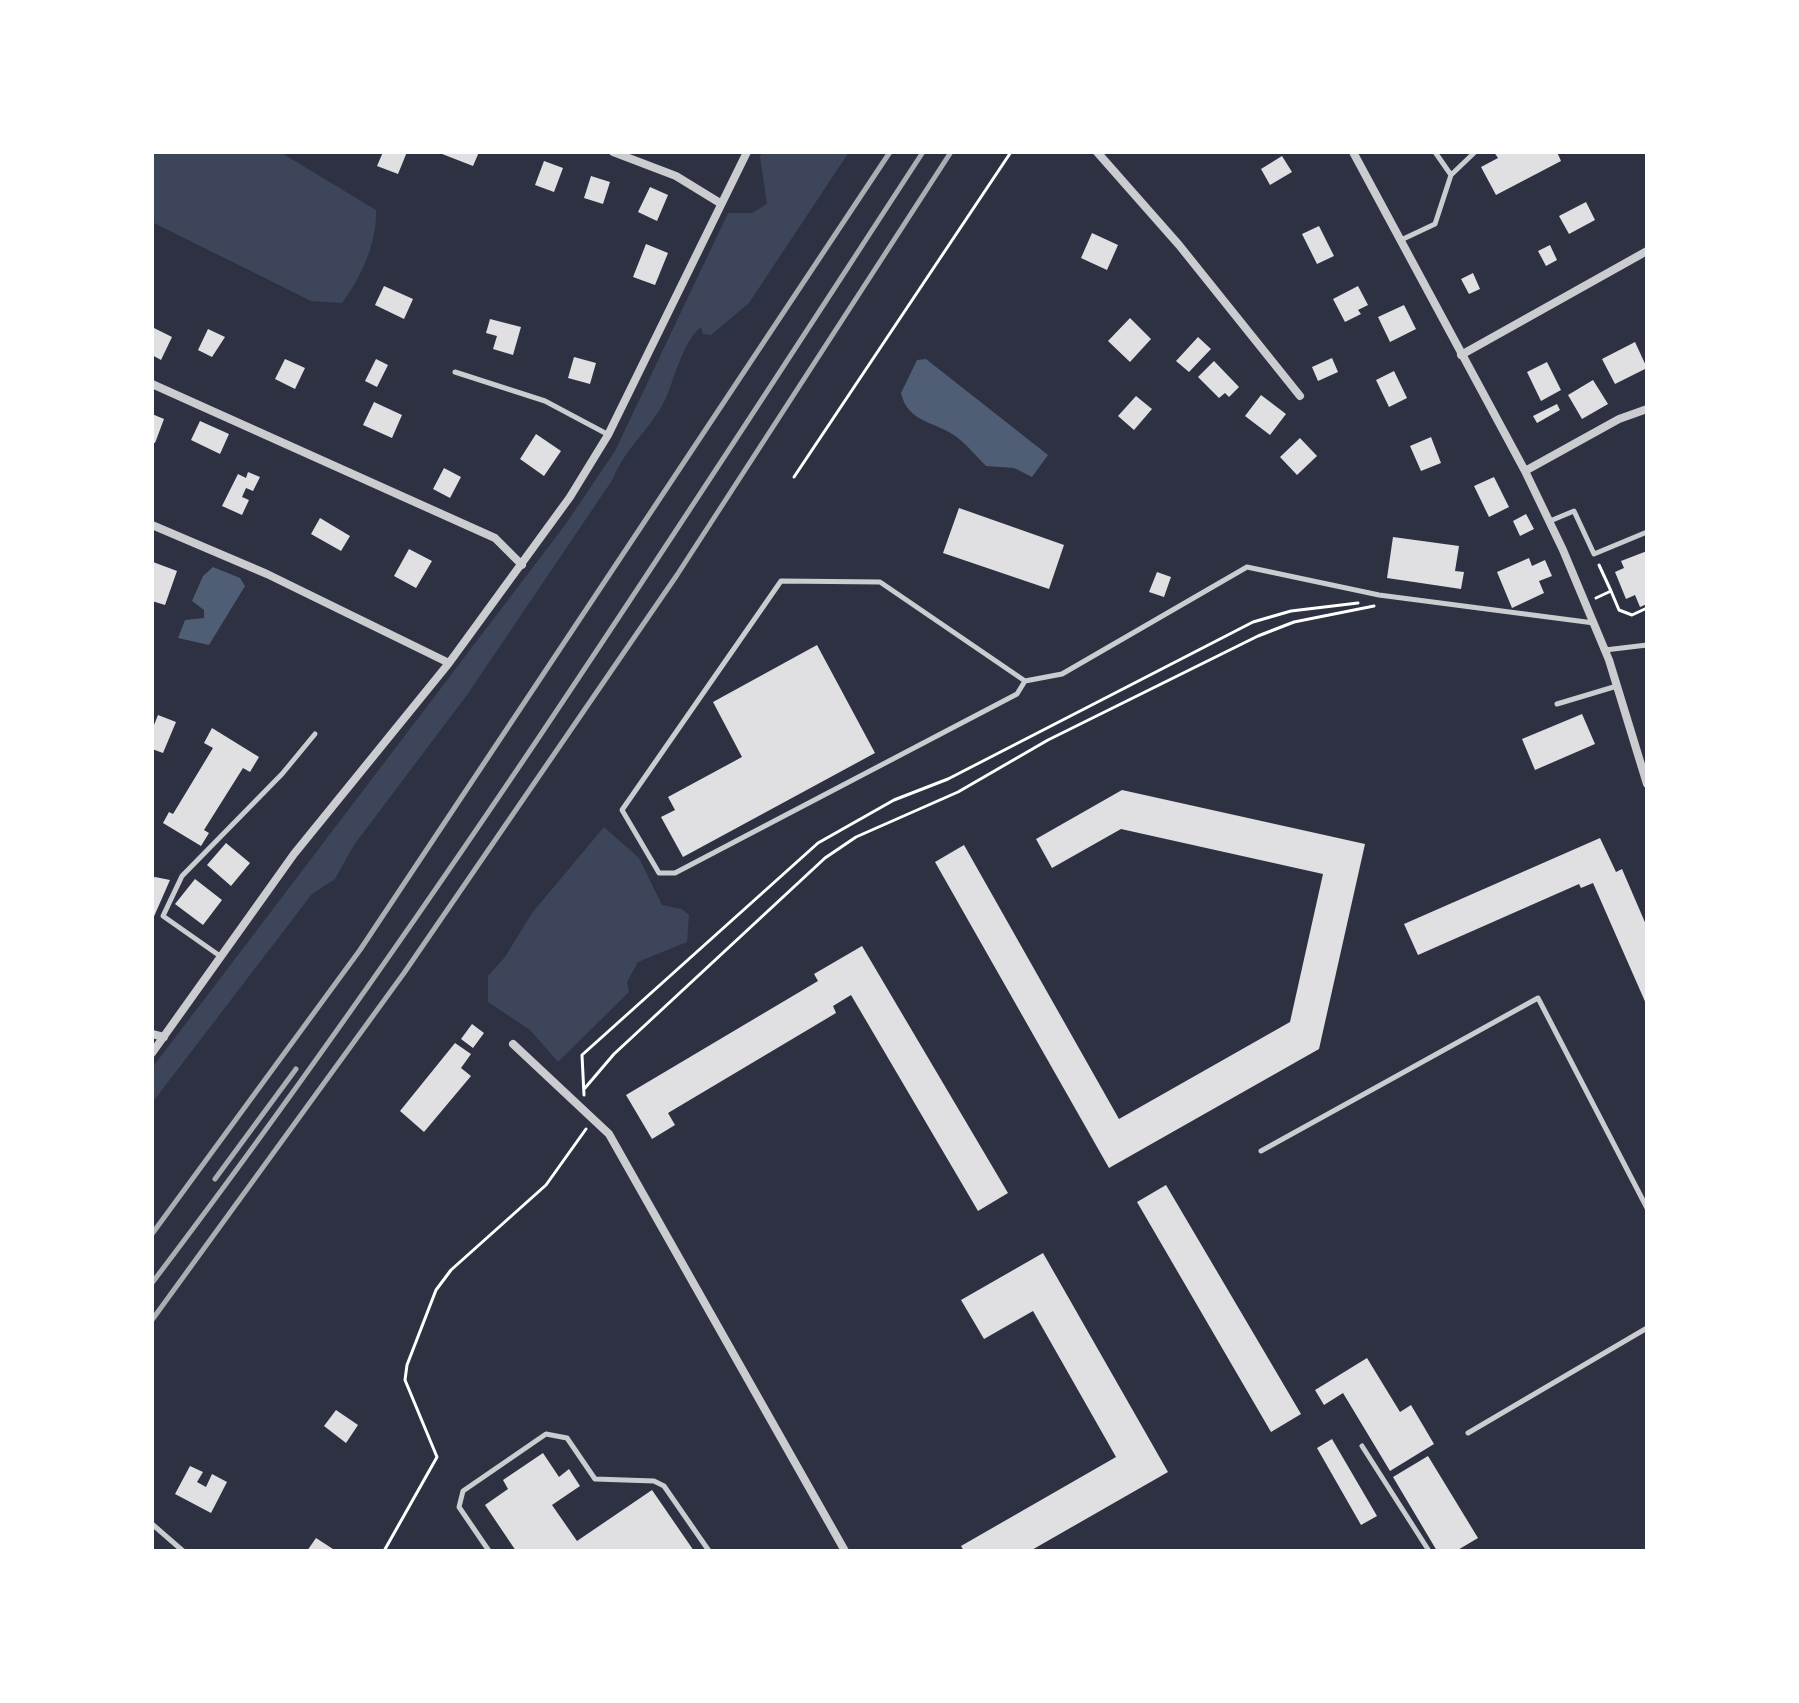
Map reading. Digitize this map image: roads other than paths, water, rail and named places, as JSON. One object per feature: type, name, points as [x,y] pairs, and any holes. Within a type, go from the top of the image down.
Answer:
[{"type":"street","points":[[613,152],[676,176],[720,203]]},
{"type":"street","points":[[152,1053],[294,854],[449,663],[522,565],[608,435],[747,152]]},
{"type":"street","points":[[1097,152],[1179,245],[1300,396]]},
{"type":"street","points":[[1353,152],[1525,471],[1549,522],[1605,650],[1647,784]]},
{"type":"street","points":[[1461,355],[1647,251]]},
{"type":"street","points":[[152,384],[495,538],[522,565]]},
{"type":"street","points":[[1525,471],[1619,419],[1647,409]]},
{"type":"street","points":[[152,525],[267,574],[449,663]]},
{"type":"street","points":[[152,1034],[164,1037]]},
{"type":"street","points":[[513,1044],[609,1134],[845,1551]]},
{"type":"lane","points":[[1435,152],[1451,175]]},
{"type":"lane","points":[[1401,241],[1435,224],[1451,175],[1475,152]]},
{"type":"lane","points":[[455,372],[545,401],[608,435]]},
{"type":"lane","points":[[1549,522],[1574,511],[1594,554],[1647,532]]},
{"type":"lane","points":[[1025,681],[1017,694],[675,873],[659,873],[622,810],[781,581],[880,582],[1025,681],[1062,674],[1247,567],[1379,595],[1594,623]]},
{"type":"lane","points":[[1605,650],[1647,645]]},
{"type":"lane","points":[[1557,704],[1617,686]]},
{"type":"lane","points":[[221,957],[163,916],[182,876],[282,774],[315,734]]},
{"type":"lane","points":[[1261,1151],[1538,998],[1647,1208]]},
{"type":"lane","points":[[1468,1433],[1647,1328]]},
{"type":"lane","points":[[489,1551],[459,1507],[463,1491],[546,1434],[567,1438],[595,1479],[654,1481],[664,1486],[709,1551]]},
{"type":"lane","points":[[1362,1446],[1429,1551]]},
{"type":"lane","points":[[152,1524],[183,1551]]},
{"type":"railway","points":[[152,1234],[360,950],[890,152]]},
{"type":"railway","points":[[152,1283],[254,1146],[452,866],[923,152]]},
{"type":"railway","points":[[152,1320],[404,973],[677,575],[951,152]]},
{"type":"railway","points":[[215,1179],[296,1069]]}]
